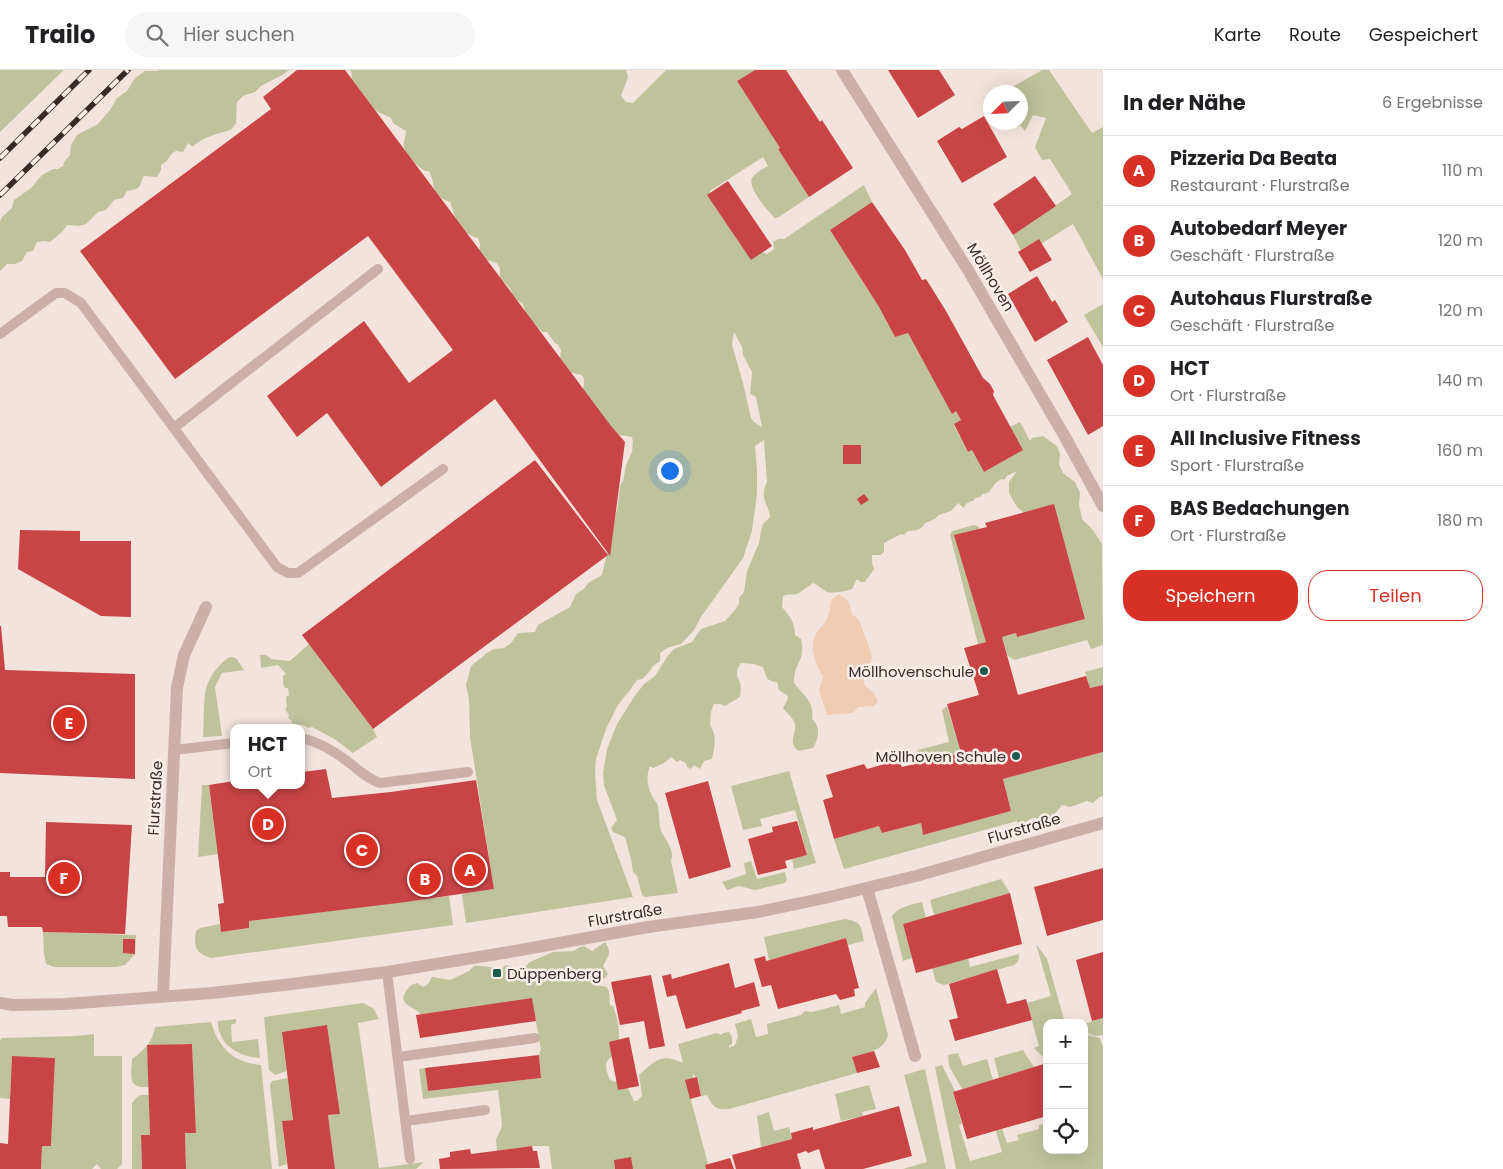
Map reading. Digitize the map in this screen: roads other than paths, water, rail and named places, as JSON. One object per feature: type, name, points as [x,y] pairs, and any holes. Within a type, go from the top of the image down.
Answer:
[{"type":"street","name":"Möllhoven","points":[[842,70],[968,270],[1103,506]]},
{"type":"street","name":"Flurstraße","points":[[163,996],[177,688],[184,655],[206,607]]},
{"type":"street","name":"Flurstraße","points":[[0,1003],[13,1005],[65,1004],[248,989],[387,972],[648,927],[758,912],[916,876],[1103,823]]},
{"type":"street","points":[[867,888],[915,1056]]},
{"type":"lane","points":[[174,427],[378,269]]},
{"type":"lane","points":[[0,334],[56,293],[65,293],[81,303],[277,567],[288,573],[298,573],[443,470]]},
{"type":"lane","points":[[305,739],[324,746],[374,781],[380,783],[468,772]]},
{"type":"lane","points":[[174,750],[230,743]]},
{"type":"lane","points":[[387,972],[410,1159]]},
{"type":"lane","points":[[398,1057],[535,1038]]},
{"type":"lane","points":[[406,1122],[485,1110]]},
{"type":"railway","points":[[0,158],[89,70]]},
{"type":"railway","points":[[0,195],[128,70]]},
{"type":"place","name":"Möllhovenschule","points":[[984,671]]},
{"type":"place","name":"All Inclusive Fitness","points":[[69,723]]},
{"type":"place","name":"Möllhoven Schule","points":[[1016,756]]},
{"type":"place","name":"HCT","points":[[268,824]]},
{"type":"place","name":"Autohaus Flurstraße","points":[[362,850]]},
{"type":"place","name":"Pizzeria Da Beata","points":[[470,870]]},
{"type":"place","name":"BAS Bedachungen","points":[[64,878]]},
{"type":"place","name":"Autobedarf Meyer","points":[[425,879]]},
{"type":"place","name":"Düppenberg","points":[[497,973]]}]
